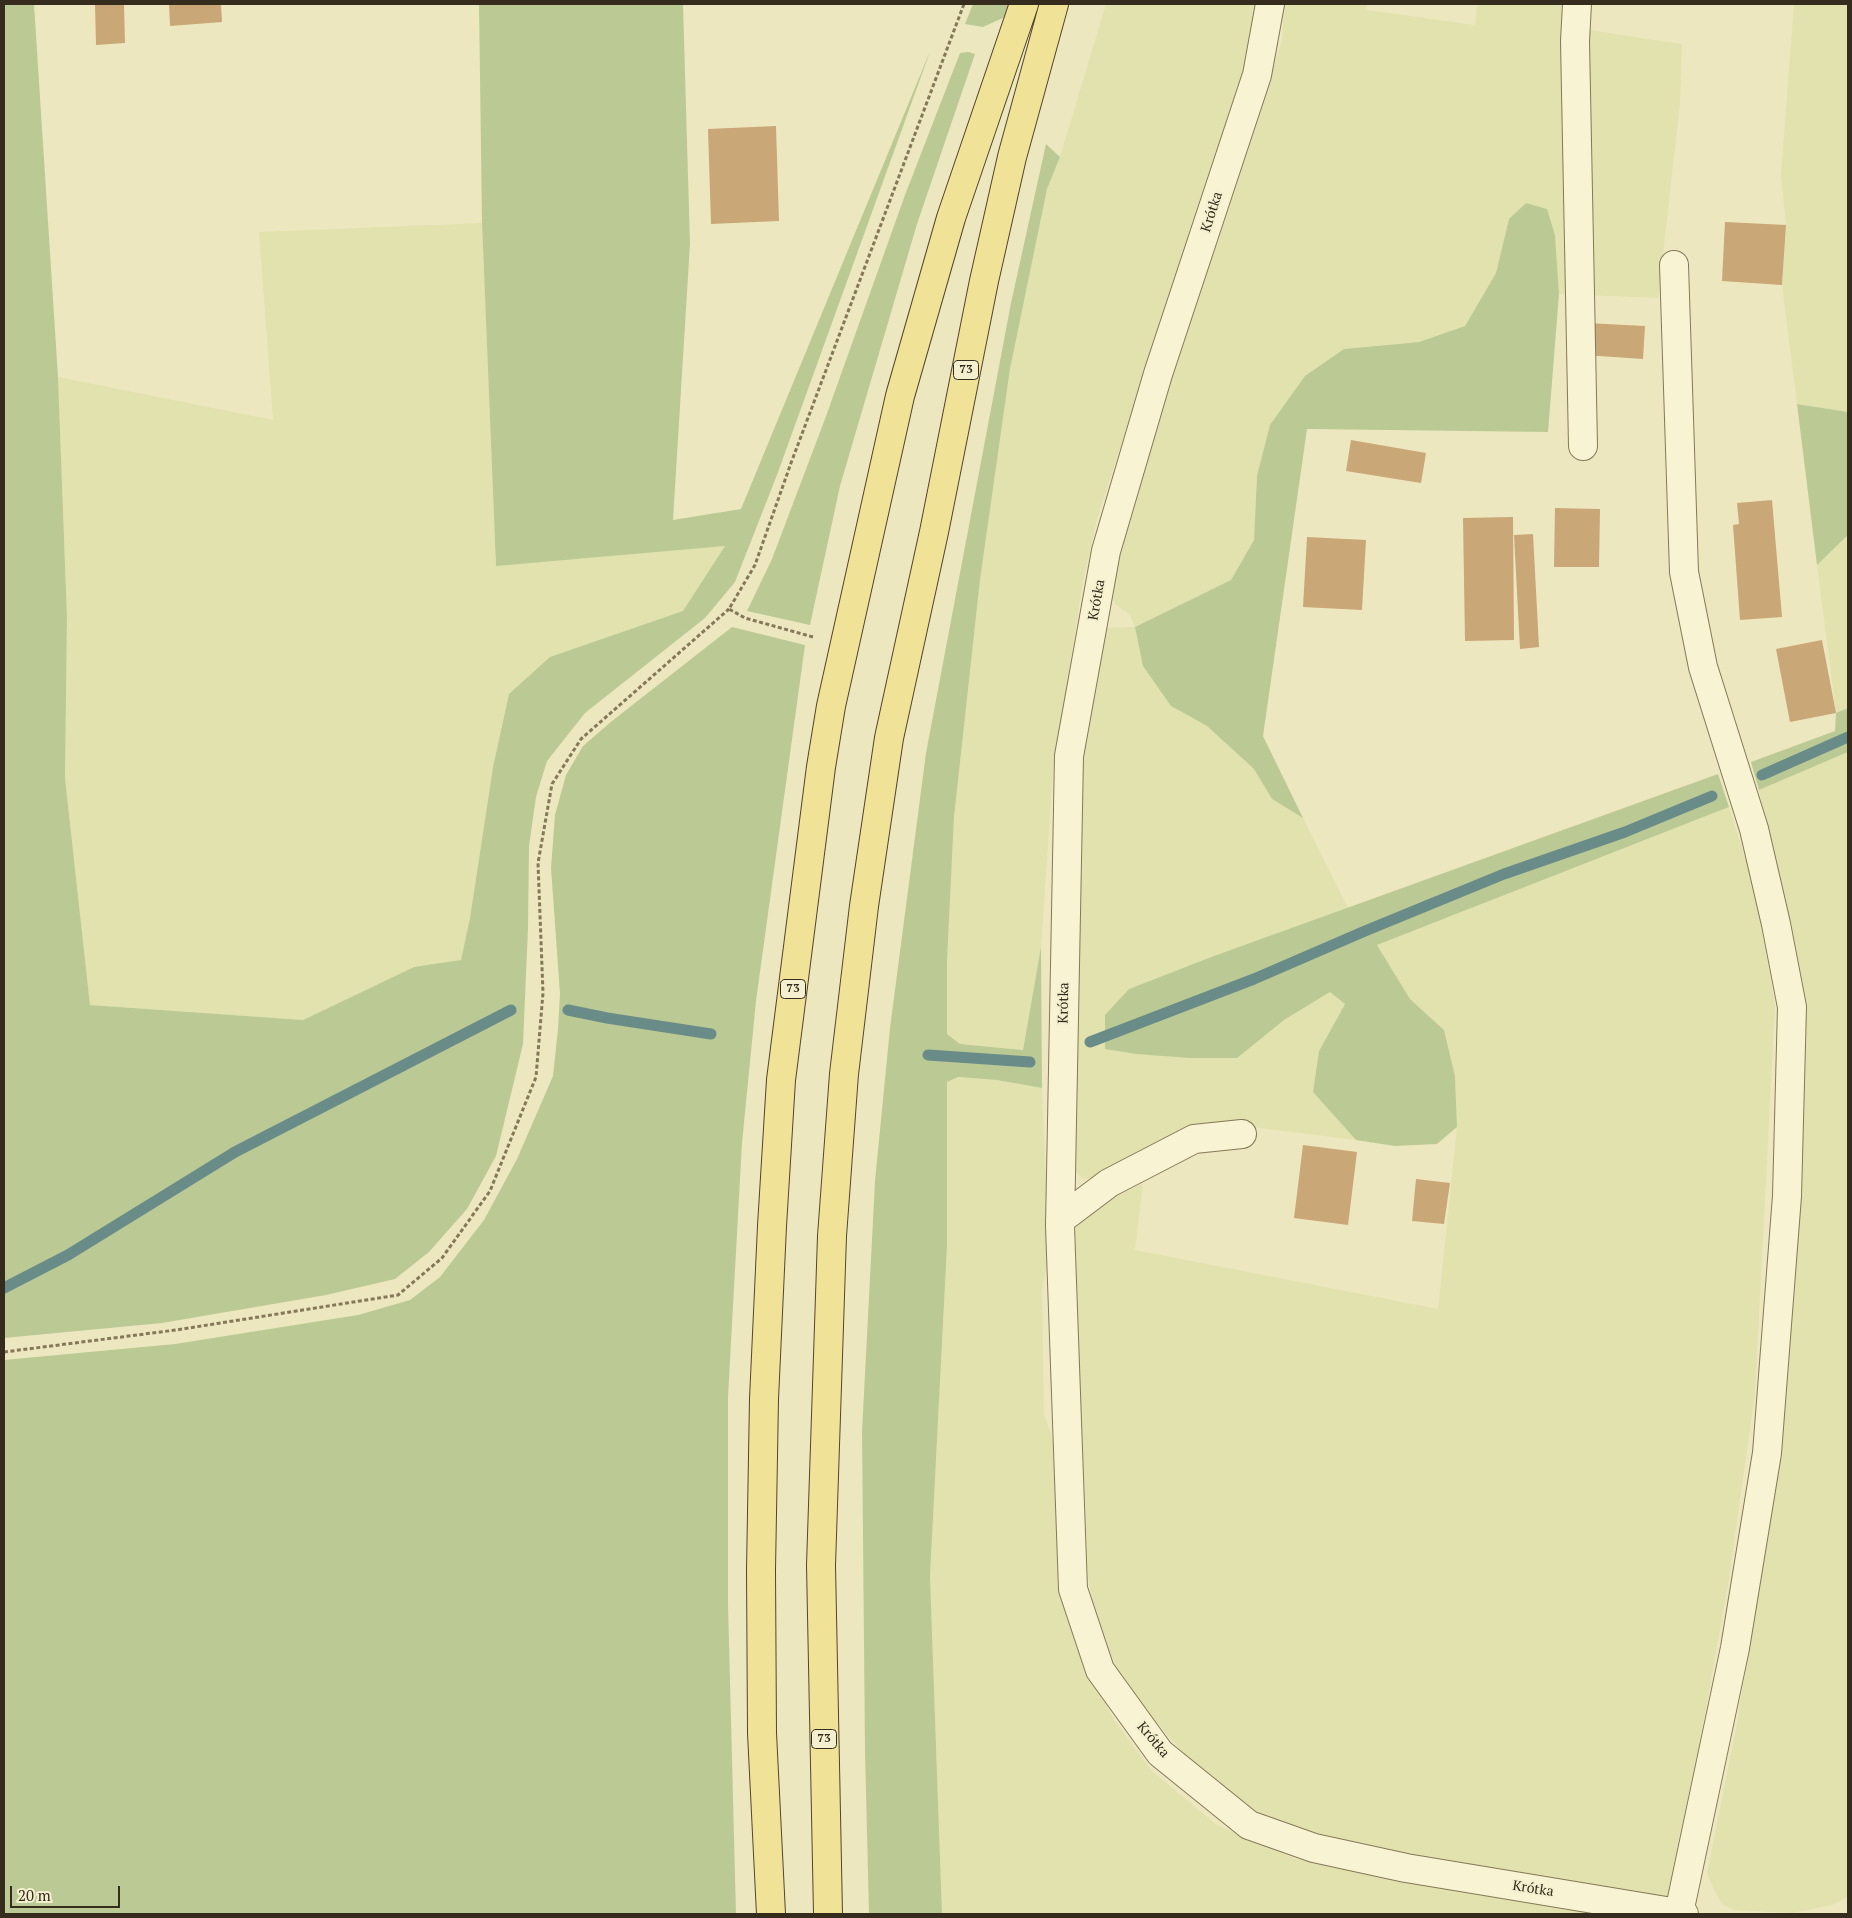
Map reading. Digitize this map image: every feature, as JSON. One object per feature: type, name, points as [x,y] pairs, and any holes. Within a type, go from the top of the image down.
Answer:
[{"type":"main road","name":"73","points":[[772,1914],[762,1732],[761,1570],[764,1389],[781,1080],[821,767],[833,697],[900,396],[951,218],[1024,4]]},
{"type":"main road","name":"73","points":[[828,1914],[821,1565],[832,1227],[844,1074],[853,995],[889,738],[937,515],[984,281],[1012,157],[1054,4]]},
{"type":"street","name":"Krótka","points":[[1270,4],[1257,75],[1158,374],[1106,551],[1069,756],[1060,1220],[1073,1589],[1100,1670],[1160,1754],[1249,1826],[1314,1848],[1406,1868],[1681,1914]]},
{"type":"street","points":[[1577,4],[1575,51],[1583,446]]},
{"type":"street","points":[[1674,265],[1684,572],[1703,667],[1754,829],[1776,924],[1792,1007],[1787,1196],[1767,1453],[1735,1648],[1681,1914]]},
{"type":"street","points":[[1060,1220],[1109,1183],[1194,1139],[1242,1134]]},
{"type":"path","points":[[950,39],[964,4]]},
{"type":"path","points":[[4,1352],[176,1330],[398,1295],[442,1258],[490,1191],[536,1077],[543,993],[538,863],[552,784],[581,739],[729,609]]},
{"type":"green space","points":[[4,4],[34,4],[58,377],[67,617],[65,778],[90,1005],[303,1020],[414,967],[461,960],[470,918],[493,767],[509,694],[550,657],[683,611],[725,546],[496,566],[482,223],[479,4],[683,4],[690,244],[673,520],[741,509],[931,49],[777,475],[735,582],[705,618],[585,713],[547,761],[536,797],[529,846],[528,929],[523,1044],[496,1156],[467,1209],[429,1252],[395,1279],[326,1295],[162,1323],[4,1338]]},
{"type":"green space","points":[[973,4],[1009,4],[1005,17],[983,27],[965,24]]},
{"type":"green space","points":[[1106,4],[1257,4],[1246,62],[1097,519],[1082,587],[1053,772],[1041,947],[1023,1050],[960,1044],[947,1034],[947,961],[954,817],[980,580],[1010,369],[1047,189],[1060,157]]},
{"type":"green space","points":[[1284,4],[1367,4],[1367,10],[1475,25],[1477,4],[1586,4],[1583,29],[1682,44],[1680,104],[1658,298],[1559,294],[1555,235],[1509,219],[1496,273],[1465,326],[1419,342],[1344,349],[1257,476],[1254,540],[1231,580],[1135,627],[1130,615],[1115,604],[1109,589],[1153,427],[1206,274],[1282,40]]},
{"type":"green space","points":[[1794,4],[1848,4],[1848,412],[1797,404],[1782,285],[1786,225],[1781,174]]},
{"type":"green space","points":[[968,52],[975,54],[917,224],[840,486],[810,625],[747,611],[772,559],[825,419],[905,195],[960,53]]},
{"type":"green space","points":[[1046,144],[1060,157],[1047,189],[1010,369],[980,580],[954,817],[947,961],[947,1034],[960,1044],[1023,1050],[1041,947],[1042,1088],[997,1080],[958,1077],[947,1082],[947,1246],[930,1576],[942,1914],[869,1914],[865,1751],[862,1432],[875,1181],[890,1028],[926,753],[1011,303]]},
{"type":"green space","points":[[1526,203],[1547,209],[1555,235],[1559,294],[1548,432],[1307,429],[1263,736],[1303,818],[1272,799],[1254,769],[1207,726],[1171,706],[1143,666],[1135,627],[1231,580],[1254,540],[1257,476],[1270,425],[1305,376],[1344,349],[1419,342],[1465,326],[1496,273],[1509,219]]},
{"type":"green space","points":[[482,223],[496,565],[725,545],[720,555],[683,611],[636,628],[509,694],[493,767],[470,918],[461,961],[414,967],[303,1020],[90,1005],[65,778],[67,617],[58,377],[273,420],[259,232]]},
{"type":"green space","points":[[1797,404],[1848,412],[1848,535],[1817,565]]},
{"type":"green space","points":[[1848,535],[1848,708],[1836,713],[1817,565]]},
{"type":"green space","points":[[732,627],[805,645],[756,1001],[742,1143],[728,1397],[728,1603],[736,1914],[4,1914],[4,1360],[175,1344],[358,1315],[410,1300],[440,1277],[484,1220],[517,1159],[553,1076],[560,994],[551,868],[555,815],[566,775],[583,746]]},
{"type":"green space","points":[[1135,627],[1171,706],[1207,726],[1254,769],[1272,799],[1303,818],[1348,908],[1129,989],[1284,1020],[1330,992],[1345,1004],[1319,1051],[1313,1092],[1356,1140],[1252,1127],[1097,1177],[1083,1179],[1074,1171],[1080,759],[1105,628]]},
{"type":"green space","points":[[1848,708],[1848,752],[1759,790],[1751,762],[1835,731],[1836,713]]},
{"type":"green space","points":[[1848,752],[1848,1897],[1832,1905],[1792,1913],[1734,1910],[1722,1904],[1707,1873],[1737,1723],[1774,1481],[1790,925],[1759,790]]},
{"type":"green space","points":[[1718,774],[1729,807],[1377,945],[1410,999],[1444,1030],[1455,1076],[1457,1127],[1437,1144],[1395,1146],[1356,1140],[1313,1092],[1319,1051],[1345,1004],[1330,992],[1284,1020],[1237,1058],[1190,1058],[1136,1054],[1105,1049],[1105,1015],[1129,989],[1214,956]]},
{"type":"green space","points":[[1729,807],[1755,889],[1775,1005],[1755,1394],[1728,1585],[1671,1902],[1347,1844],[1251,1811],[1195,1766],[1132,1695],[1098,1638],[1088,1575],[1074,1236],[1079,1215],[1143,1183],[1135,1250],[1438,1309],[1457,1127],[1455,1076],[1444,1030],[1410,999],[1377,945]]},
{"type":"green space","points":[[958,1077],[997,1080],[1042,1088],[1049,1256],[1042,1289],[1044,1414],[1053,1440],[1062,1587],[1081,1659],[1115,1721],[1152,1771],[1217,1825],[1296,1859],[1414,1883],[1606,1914],[942,1914],[930,1576],[947,1246],[947,1082]]},
{"type":"building","points":[[95,4],[124,4],[125,43],[96,45]]},
{"type":"building","points":[[169,4],[221,4],[222,22],[170,26]]},
{"type":"building","points":[[776,126],[779,221],[711,224],[708,129]]},
{"type":"building","points":[[1725,222],[1786,225],[1782,285],[1722,281]]},
{"type":"building","points":[[1586,323],[1645,326],[1643,359],[1584,355]]},
{"type":"building","points":[[1351,440],[1426,453],[1421,483],[1346,471]]},
{"type":"building","points":[[1772,500],[1782,617],[1740,620],[1733,525],[1739,524],[1737,503]]},
{"type":"building","points":[[1555,508],[1600,509],[1599,567],[1554,567]]},
{"type":"building","points":[[1513,517],[1514,640],[1465,641],[1463,518]]},
{"type":"building","points":[[1533,534],[1539,647],[1520,649],[1514,535]]},
{"type":"building","points":[[1307,537],[1366,540],[1362,610],[1303,607]]},
{"type":"building","points":[[1822,640],[1836,713],[1790,722],[1776,649]]},
{"type":"building","points":[[1303,1145],[1357,1152],[1348,1225],[1294,1218]]},
{"type":"building","points":[[1416,1179],[1450,1183],[1444,1224],[1412,1221]]},
{"type":"waterway","points":[[1762,775],[1848,737]]},
{"type":"waterway","points":[[1090,1042],[1254,979],[1504,874],[1625,832],[1712,796]]},
{"type":"waterway","points":[[4,1288],[68,1255],[235,1152],[511,1010]]},
{"type":"waterway","points":[[568,1010],[711,1034]]},
{"type":"waterway","points":[[928,1055],[1030,1062]]}]
